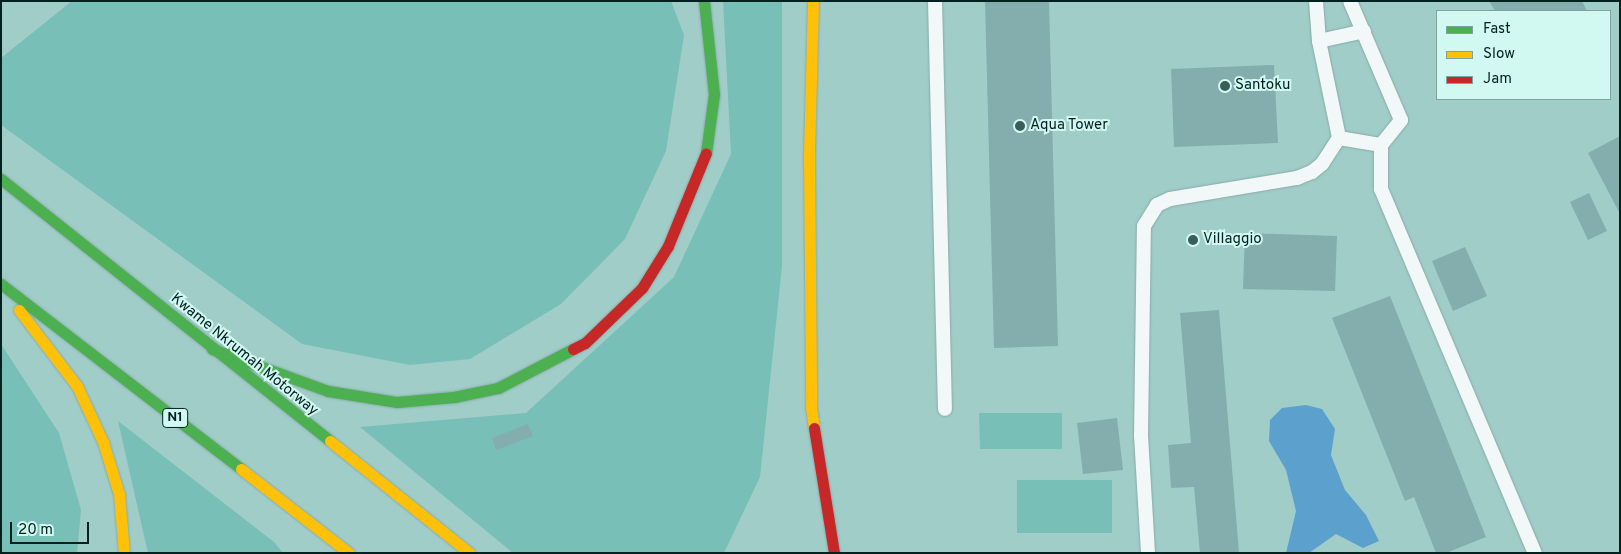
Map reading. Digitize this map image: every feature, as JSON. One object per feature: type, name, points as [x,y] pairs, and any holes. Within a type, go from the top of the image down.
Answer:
[{"type":"highway","points":[[212,349],[328,391],[397,402],[454,397],[498,388],[585,343],[642,288],[668,246],[705,162],[714,94],[712,49],[704,1]]},
{"type":"highway","points":[[813,1],[809,159],[811,407],[834,553]]},
{"type":"highway","name":"Kwame Nkrumah Motorway","points":[[1,179],[470,553]]},
{"type":"highway","points":[[1,286],[77,386],[103,442],[119,494],[124,553]]},
{"type":"highway","name":"N1","points":[[1,286],[349,553]]},
{"type":"lane","points":[[935,1],[945,409]]},
{"type":"lane","points":[[1148,553],[1141,436],[1144,226],[1157,206],[1170,199],[1297,178],[1312,172],[1322,164],[1339,138],[1319,40],[1316,1]]},
{"type":"lane","points":[[1350,1],[1401,120],[1381,145],[1381,189],[1535,553]]},
{"type":"lane","points":[[1319,40],[1364,31]]},
{"type":"lane","points":[[1339,138],[1381,145]]},
{"type":"green space","points":[[72,1],[671,1],[684,35],[666,151],[625,239],[561,304],[470,359],[410,365],[302,344],[1,125],[1,58]]},
{"type":"green space","points":[[723,1],[782,1],[782,266],[760,477],[724,553],[513,553],[360,427],[526,413],[674,277],[731,154]]},
{"type":"green space","points":[[1,344],[59,433],[81,510],[77,553],[1,553]]},
{"type":"green space","points":[[979,413],[1062,413],[1062,449],[980,449]]},
{"type":"green space","points":[[118,421],[274,542],[283,553],[148,553]]},
{"type":"green space","points":[[1017,480],[1112,480],[1112,533],[1017,533]]},
{"type":"water","points":[[1306,405],[1322,409],[1335,429],[1331,455],[1345,490],[1366,515],[1379,541],[1363,548],[1336,534],[1309,553],[1286,553],[1296,511],[1286,470],[1269,441],[1270,420],[1282,408]]},
{"type":"building","name":"Aqua Tower","points":[[985,1],[1049,1],[1058,346],[994,348]]},
{"type":"building","points":[[1489,1],[1582,1],[1586,10],[1494,10]]},
{"type":"building","points":[[1274,65],[1278,143],[1174,147],[1171,69]]},
{"type":"building","points":[[1620,136],[1620,214],[1588,153]]},
{"type":"building","points":[[1589,193],[1607,231],[1588,240],[1570,202]]},
{"type":"building","points":[[1245,233],[1337,236],[1335,291],[1243,289]]},
{"type":"building","points":[[1465,247],[1487,296],[1453,311],[1432,261]]},
{"type":"building","points":[[1390,296],[1486,537],[1446,553],[1436,553],[1414,497],[1405,501],[1332,318]]},
{"type":"building","points":[[1219,310],[1239,553],[1200,553],[1194,487],[1171,488],[1168,445],[1191,443],[1180,313]]},
{"type":"building","points":[[1117,418],[1123,470],[1083,474],[1077,423]]},
{"type":"building","points":[[528,424],[533,436],[496,450],[492,438]]},
{"type":"traffic: fast","points":[[704,1],[714,94],[706,153]]},
{"type":"traffic: fast","points":[[1,179],[330,441]]},
{"type":"traffic: fast","points":[[1,284],[241,469]]},
{"type":"traffic: fast","points":[[212,349],[328,391],[397,402],[454,397],[498,388],[573,349]]},
{"type":"traffic: slow","points":[[813,1],[809,159],[811,407],[814,428]]},
{"type":"traffic: slow","points":[[19,310],[77,386],[103,442],[119,494],[124,553]]},
{"type":"traffic: slow","points":[[330,441],[470,553]]},
{"type":"traffic: slow","points":[[241,469],[349,553]]},
{"type":"traffic: jam","points":[[573,349],[585,343],[642,288],[668,246],[706,153]]},
{"type":"traffic: jam","points":[[814,428],[834,553]]},
{"type":"place","name":"Santoku","points":[[1225,86]]},
{"type":"place","name":"Aqua Tower","points":[[1020,126]]},
{"type":"place","name":"Villaggio","points":[[1193,240]]}]
